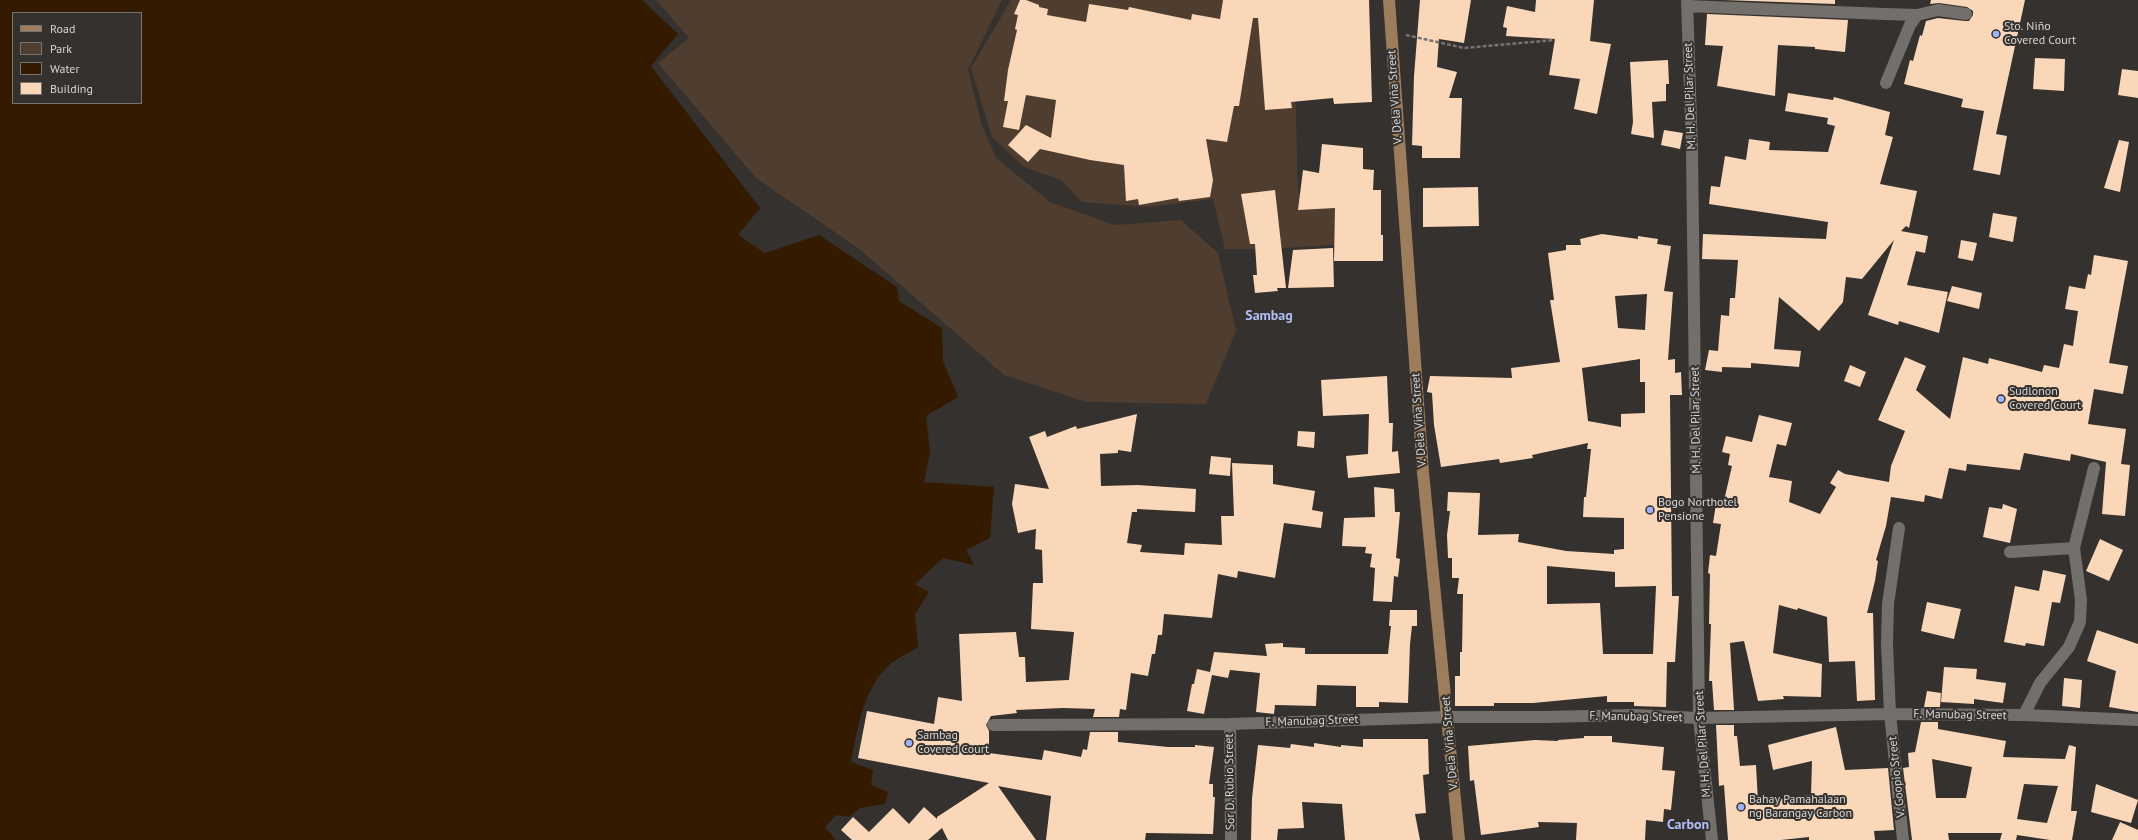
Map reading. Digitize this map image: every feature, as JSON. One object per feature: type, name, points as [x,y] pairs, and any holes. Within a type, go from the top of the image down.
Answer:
[{"type":"main road","name":"V. Dela Viña Street","points":[[1389,0],[1390,31],[1423,472],[1459,840]]},
{"type":"street","points":[[1687,3],[1917,15],[1938,10],[1966,14]]},
{"type":"street","name":"M. H. Del Pilar Street","points":[[1687,3],[1692,152],[1699,718],[1712,840]]},
{"type":"street","points":[[1886,83],[1910,25],[1917,15]]},
{"type":"street","points":[[2024,716],[2040,682],[2069,647],[2080,622],[2081,600],[2074,548],[2094,468]]},
{"type":"street","name":"V. Goopio Street","points":[[1899,528],[1888,604],[1887,643],[1890,714],[1903,840]]},
{"type":"street","points":[[2010,552],[2074,548]]},
{"type":"street","name":"F. Manubag Street","points":[[992,725],[1230,724],[1448,717],[1634,715],[1699,718],[1890,714],[2024,716],[2138,720]]},
{"type":"street","name":"Sor D. Rubio Street","points":[[1230,724],[1231,840]]},
{"type":"path","points":[[1390,31],[1464,48],[1555,40]]},
{"type":"green space","points":[[656,0],[1002,0],[968,70],[982,125],[996,158],[1050,202],[1115,225],[1181,220],[1218,253],[1236,331],[1206,404],[1086,402],[1004,375],[858,248],[756,178],[658,63],[689,38]]},
{"type":"green space","points":[[1011,0],[1271,0],[1295,79],[1298,193],[1365,192],[1371,243],[1266,249],[1225,249],[1213,199],[1147,207],[1082,202],[1061,180],[1024,167],[992,137],[971,68]]},
{"type":"water","points":[[0,0],[642,0],[678,34],[651,66],[760,208],[738,235],[765,253],[819,235],[897,287],[899,301],[942,328],[943,361],[958,397],[926,416],[930,452],[924,482],[994,487],[990,538],[966,550],[974,565],[943,558],[915,584],[929,592],[915,614],[918,647],[889,665],[873,686],[862,710],[851,762],[873,770],[871,785],[888,792],[885,804],[860,808],[849,817],[836,815],[825,827],[836,840],[0,840]]},
{"type":"building","points":[[1020,0],[1026,0],[1039,5],[1039,7],[1048,9],[1047,15],[1086,22],[1089,4],[1128,10],[1129,7],[1191,20],[1192,14],[1220,19],[1223,0],[1369,0],[1372,102],[1334,104],[1333,98],[1291,102],[1292,108],[1265,110],[1258,18],[1253,18],[1239,106],[1234,106],[1227,142],[1206,139],[1213,180],[1210,197],[1179,201],[1178,198],[1139,205],[1138,199],[1126,201],[1124,165],[1090,160],[1040,149],[1028,162],[1008,145],[1026,125],[1051,138],[1056,100],[1026,95],[1019,130],[1003,127],[1008,101],[1004,101],[1008,70],[1017,30],[1015,29],[1018,15],[1014,14]]},
{"type":"building","points":[[1420,0],[1471,0],[1464,43],[1439,39],[1437,67],[1457,72],[1449,98],[1462,98],[1460,158],[1422,158],[1422,146],[1412,145],[1414,76]]},
{"type":"building","points":[[1536,0],[1594,0],[1590,41],[1611,44],[1597,114],[1574,109],[1580,79],[1549,75],[1555,39],[1506,36],[1507,28],[1503,27],[1507,6],[1535,12]]},
{"type":"building","points":[[1724,0],[1835,0],[1835,4]]},
{"type":"building","points":[[1931,0],[2025,0],[1996,134],[2007,136],[2000,175],[1973,170],[1984,111],[1961,107],[1963,99],[1904,84],[1910,60],[1913,61],[1920,35],[1922,36],[1926,21],[1938,18],[1969,21],[1973,15],[1973,11],[1967,7],[1939,3],[1930,4]]},
{"type":"building","points":[[1707,14],[1848,20],[1845,52],[1815,49],[1815,47],[1778,45],[1775,96],[1717,86],[1723,46],[1705,45]]},
{"type":"building","points":[[2035,58],[2065,59],[2064,91],[2033,89]]},
{"type":"building","points":[[1668,60],[1669,84],[1666,84],[1666,101],[1652,102],[1654,138],[1631,134],[1633,122],[1630,62]]},
{"type":"building","points":[[2122,69],[2138,71],[2138,98],[2118,95]]},
{"type":"building","points":[[1788,93],[1833,100],[1834,97],[1890,112],[1885,135],[1893,137],[1880,184],[1917,191],[1909,228],[1906,226],[1901,231],[1928,236],[1925,253],[1916,251],[1907,285],[1948,292],[1939,333],[1899,321],[1898,325],[1868,315],[1894,240],[1862,279],[1846,277],[1843,302],[1819,331],[1779,297],[1774,349],[1801,351],[1799,367],[1751,363],[1751,368],[1722,367],[1722,372],[1705,370],[1709,350],[1718,351],[1721,315],[1729,316],[1730,298],[1735,298],[1738,260],[1702,259],[1703,234],[1826,239],[1828,222],[1709,204],[1711,186],[1720,187],[1725,156],[1746,160],[1749,139],[1770,142],[1769,150],[1828,152],[1835,126],[1827,124],[1828,118],[1785,111]]},
{"type":"building","points":[[1664,130],[1683,133],[1680,149],[1661,145]]},
{"type":"building","points":[[2119,140],[2129,142],[2120,192],[2104,188]]},
{"type":"building","points":[[1322,144],[1363,148],[1363,169],[1374,170],[1373,190],[1381,190],[1381,235],[1383,235],[1383,261],[1334,261],[1335,208],[1298,210],[1303,170],[1319,173]]},
{"type":"building","points":[[1478,187],[1479,226],[1423,227],[1423,188]]},
{"type":"building","points":[[1275,190],[1286,288],[1277,288],[1278,291],[1255,293],[1253,275],[1257,275],[1255,244],[1250,244],[1241,194]]},
{"type":"building","points":[[1993,213],[2017,217],[2013,242],[1989,237]]},
{"type":"building","points":[[1602,234],[1638,239],[1638,236],[1658,239],[1657,244],[1671,246],[1664,291],[1673,292],[1668,360],[1675,359],[1675,373],[1681,372],[1682,395],[1670,395],[1672,596],[1679,596],[1675,662],[1667,662],[1666,707],[1634,706],[1634,702],[1607,702],[1607,696],[1533,703],[1494,703],[1494,706],[1455,706],[1455,676],[1460,676],[1460,652],[1462,652],[1463,594],[1457,594],[1459,578],[1452,578],[1452,558],[1448,558],[1447,535],[1450,511],[1447,511],[1448,492],[1480,493],[1478,535],[1519,534],[1518,542],[1566,551],[1614,554],[1614,550],[1624,549],[1624,518],[1583,517],[1584,497],[1586,497],[1591,449],[1587,449],[1588,443],[1532,455],[1533,458],[1500,463],[1499,459],[1441,467],[1434,425],[1432,393],[1427,392],[1430,376],[1512,378],[1511,368],[1560,362],[1550,300],[1554,300],[1548,253],[1566,250],[1566,245],[1581,245],[1580,239]],"holes":[[[1647,294],[1645,330],[1618,328],[1615,296]],[[1640,359],[1640,382],[1645,382],[1645,413],[1621,414],[1621,427],[1588,421],[1582,368]],[[1547,566],[1615,572],[1615,587],[1656,586],[1653,654],[1603,654],[1600,603],[1547,604]]]},
{"type":"building","points":[[1961,240],[1977,243],[1973,261],[1958,258]]},
{"type":"building","points":[[1333,248],[1334,287],[1288,288],[1293,250]]},
{"type":"building","points":[[2094,255],[2128,261],[2109,363],[2128,366],[2123,394],[2094,389],[2088,424],[2126,429],[2121,464],[2130,465],[2125,516],[2102,514],[2106,462],[2071,454],[2070,461],[2024,453],[2020,470],[1967,464],[1966,471],[1949,468],[1942,499],[1925,495],[1924,502],[1891,497],[1886,526],[1876,560],[1878,561],[1875,581],[1867,613],[1873,613],[1875,700],[1857,701],[1855,661],[1829,662],[1827,617],[1798,608],[1797,610],[1779,605],[1773,653],[1822,664],[1821,697],[1783,696],[1784,699],[1758,701],[1744,641],[1730,643],[1734,710],[1714,710],[1712,681],[1709,681],[1711,624],[1709,624],[1710,574],[1708,573],[1710,555],[1716,556],[1721,524],[1713,523],[1716,504],[1723,505],[1732,466],[1728,465],[1730,454],[1722,452],[1726,436],[1752,442],[1759,415],[1792,423],[1786,446],[1777,444],[1769,477],[1792,481],[1789,502],[1820,514],[1836,487],[1830,483],[1838,470],[1845,474],[1889,482],[1891,466],[1905,431],[1878,420],[1905,357],[1926,366],[1916,390],[1950,419],[1963,357],[1988,364],[1989,358],[2042,372],[2044,365],[2059,368],[2064,344],[2073,346],[2078,311],[2065,309],[2069,286],[2085,289],[2088,274],[2091,275]]},
{"type":"building","points":[[1952,286],[1982,293],[1979,309],[1947,301]]},
{"type":"building","points":[[1850,365],[1866,372],[1860,387],[1844,381]]},
{"type":"building","points":[[1387,376],[1389,423],[1393,423],[1392,452],[1398,451],[1400,473],[1348,478],[1346,456],[1368,454],[1369,414],[1323,416],[1321,380]]},
{"type":"building","points":[[1137,414],[1131,452],[1118,450],[1118,453],[1100,454],[1101,486],[1138,485],[1196,489],[1195,512],[1137,509],[1137,512],[1132,512],[1127,543],[1142,545],[1140,552],[1184,555],[1185,543],[1222,545],[1221,516],[1234,516],[1232,463],[1273,465],[1273,484],[1315,491],[1312,510],[1323,512],[1321,528],[1284,523],[1275,578],[1238,571],[1237,578],[1218,574],[1212,618],[1164,614],[1162,635],[1158,635],[1155,654],[1152,654],[1148,676],[1131,673],[1126,710],[1120,709],[1119,717],[1093,717],[1095,709],[1063,708],[1016,710],[1017,713],[991,716],[986,725],[989,731],[989,753],[1042,760],[1044,750],[1081,757],[1083,749],[1087,750],[1090,732],[1118,732],[1118,742],[1168,747],[1195,747],[1195,745],[1214,747],[1209,784],[1213,784],[1213,797],[1215,797],[1213,834],[1146,833],[1145,840],[1046,840],[1051,796],[998,786],[1036,840],[948,840],[942,828],[928,840],[852,840],[841,830],[853,817],[869,832],[893,808],[909,824],[924,807],[937,819],[937,817],[989,783],[858,758],[867,711],[934,724],[938,697],[962,701],[959,634],[1016,632],[1019,657],[1025,657],[1026,682],[1069,680],[1074,632],[1031,629],[1033,583],[1043,583],[1042,550],[1035,549],[1036,529],[1018,533],[1012,504],[1015,484],[1049,489],[1029,437],[1045,431],[1047,437],[1076,426],[1077,429]]},
{"type":"building","points":[[1298,431],[1315,432],[1314,448],[1297,446]]},
{"type":"building","points":[[1211,456],[1231,458],[1230,476],[1209,474]]},
{"type":"building","points":[[1374,487],[1394,489],[1395,512],[1400,512],[1396,558],[1400,559],[1398,577],[1394,576],[1392,602],[1373,601],[1375,568],[1370,567],[1372,554],[1365,553],[1366,547],[1342,546],[1344,518],[1375,517]]},
{"type":"building","points":[[2003,504],[2017,509],[2010,543],[1983,537],[1989,507],[2002,509]]},
{"type":"building","points":[[2100,539],[2123,550],[2109,581],[2086,571]]},
{"type":"building","points":[[2043,570],[2066,575],[2060,603],[2052,602],[2044,646],[2026,643],[2025,646],[2004,642],[2015,586],[2039,591]]},
{"type":"building","points":[[1927,602],[1961,609],[1954,639],[1921,631]]},
{"type":"building","points":[[1390,610],[1417,610],[1417,626],[1412,626],[1410,644],[1408,703],[1379,702],[1379,707],[1356,707],[1356,686],[1317,685],[1316,706],[1275,705],[1274,714],[1256,712],[1260,673],[1230,670],[1228,678],[1212,675],[1204,714],[1187,711],[1192,684],[1194,684],[1197,669],[1210,672],[1214,652],[1267,656],[1265,644],[1283,643],[1283,647],[1305,648],[1305,654],[1388,654],[1391,626],[1389,626]]},
{"type":"building","points":[[2097,630],[2138,644],[2138,712],[2109,707],[2116,671],[2087,661]]},
{"type":"building","points":[[1944,667],[1977,669],[1976,679],[2006,683],[2003,703],[1974,699],[1974,704],[1941,702]]},
{"type":"building","points":[[2064,678],[2082,680],[2080,708],[2062,706]]},
{"type":"building","points":[[1927,691],[1941,693],[1940,707],[1924,707]]},
{"type":"building","points":[[1921,722],[1938,722],[1938,729],[2006,741],[2003,757],[2065,759],[2069,745],[2076,747],[2071,811],[2077,811],[2072,840],[2050,840],[2017,835],[2016,840],[2000,840],[2002,833],[1948,833],[1949,840],[1912,840],[1903,768],[1909,767],[1908,753],[1915,752]],"holes":[[[1932,759],[1972,767],[1966,798],[1936,798]],[[2024,784],[2058,786],[2047,823],[2017,819]]]},
{"type":"building","points":[[1716,725],[1734,725],[1734,736],[1737,736],[1740,766],[1756,765],[1758,802],[1811,795],[1812,761],[1773,770],[1768,745],[1836,727],[1845,770],[1888,768],[1894,830],[1874,831],[1875,840],[1809,840],[1809,837],[1781,840],[1728,840],[1724,785],[1719,786]]},
{"type":"building","points":[[1584,736],[1612,736],[1612,742],[1664,747],[1662,770],[1675,771],[1671,810],[1664,809],[1663,822],[1646,820],[1645,840],[1576,840],[1577,823],[1538,822],[1539,827],[1481,835],[1474,780],[1470,781],[1468,746],[1535,740],[1558,741],[1584,738]]},
{"type":"building","points":[[1363,739],[1428,739],[1429,774],[1423,775],[1426,813],[1415,814],[1420,840],[1345,840],[1342,804],[1302,802],[1304,828],[1278,829],[1277,840],[1251,840],[1252,798],[1258,745],[1290,748],[1291,744],[1314,747],[1314,743],[1341,747],[1341,745],[1363,747]]},
{"type":"building","points":[[2096,784],[2138,800],[2131,823],[2091,812]]},
{"type":"building","points":[[2120,822],[2138,830],[2138,840],[2112,840]]},
{"type":"place","name":"Sto. Niño Covered Court","points":[[1996,34]]},
{"type":"place","name":"Sudlonon Covered Court","points":[[2001,399]]},
{"type":"place","name":"Bogo Northotel Pensione","points":[[1650,510]]},
{"type":"place","name":"Sambag Covered Court","points":[[909,743]]},
{"type":"place","name":"Bahay Pamahalaan ng Barangay Carbon","points":[[1741,807]]},
{"type":"district","name":"Sambag","points":[[1269,316]]},
{"type":"district","name":"Carbon","points":[[1688,825]]}]
